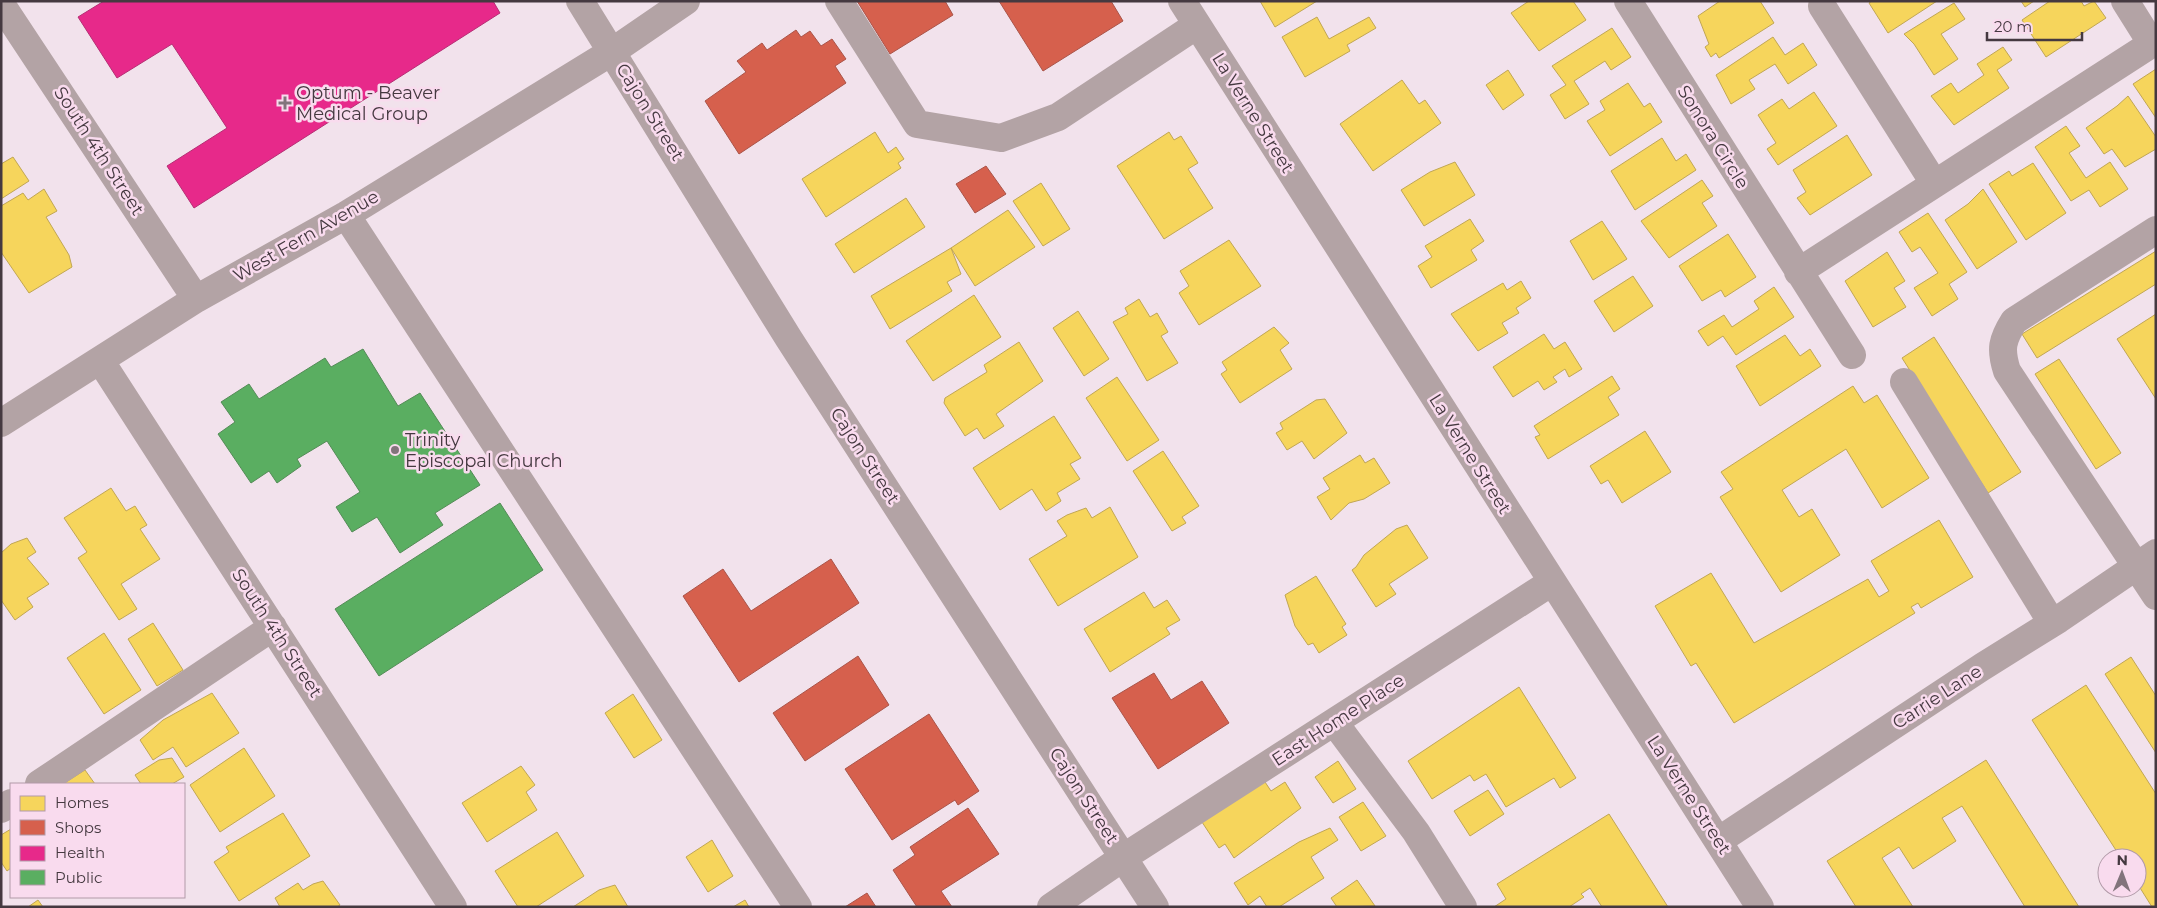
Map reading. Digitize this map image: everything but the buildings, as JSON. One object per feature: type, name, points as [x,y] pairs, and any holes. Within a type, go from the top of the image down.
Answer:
[{"type":"street","name":"Cajon Street","points":[[580,1],[789,339],[1155,907]]},
{"type":"street","name":"West Fern Avenue","points":[[1,423],[196,299],[346,215],[612,51],[686,1]]},
{"type":"street","points":[[839,1],[917,124],[1001,138],[1058,117],[1197,25]]},
{"type":"street","name":"La Verne Street","points":[[1182,1],[1760,907]]},
{"type":"street","name":"Sonora Circle","points":[[1628,1],[1852,355]]},
{"type":"street","points":[[1798,272],[2154,42],[2125,1]]},
{"type":"street","name":"South 4th Street","points":[[1,4],[196,299]]},
{"type":"street","points":[[1822,6],[1934,183]]},
{"type":"street","points":[[346,215],[798,907]]},
{"type":"street","points":[[2156,230],[2014,321],[2005,335],[2001,354],[2007,371],[2146,559],[2156,596]]},
{"type":"street","name":"South 4th Street","points":[[100,360],[453,907]]},
{"type":"street","points":[[1904,382],[2052,623]]},
{"type":"street","name":"Carrie Lane","points":[[1718,842],[1982,667],[2052,623],[2146,559]]},
{"type":"street","name":"East Home Place","points":[[1051,907],[1124,857],[1552,582]]},
{"type":"street","points":[[40,783],[273,627]]},
{"type":"street","points":[[1334,722],[1416,832],[1463,907]]},
{"type":"place","name":"Optum - Beaver Medical Group","points":[[285,103]]},
{"type":"place","name":"Trinity Episcopal Church","points":[[395,450]]}]
